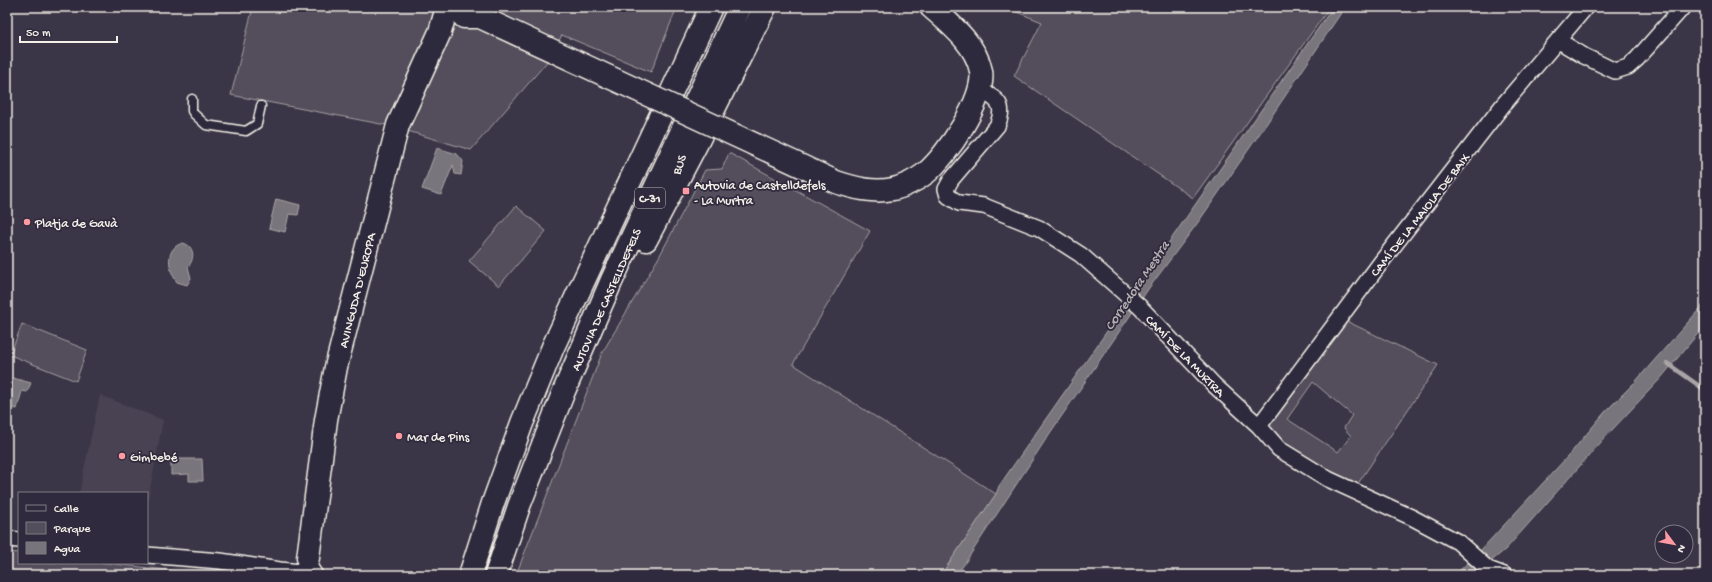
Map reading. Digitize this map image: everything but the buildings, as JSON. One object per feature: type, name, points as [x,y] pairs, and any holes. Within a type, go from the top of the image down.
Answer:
[{"type":"main road","points":[[673,89],[699,7]]},
{"type":"main road","name":"AUTOVIA DE CASTELLDEFELS","points":[[470,575],[493,503],[522,423],[551,354],[711,7]]},
{"type":"main road","name":"AUTOVIA DE CASTELLDEFELS","points":[[496,575],[518,506],[564,391],[611,282],[740,7]]},
{"type":"main road","points":[[564,391],[641,250],[765,7]]},
{"type":"main road","points":[[459,14],[633,88],[836,182],[854,188],[874,191],[893,189],[911,182],[926,173],[941,157],[974,108],[980,90],[981,72],[974,54],[966,42],[931,7]]},
{"type":"main road","name":"AVINGUDA D'EUROPA","points":[[314,566],[325,428],[338,360],[398,125],[459,14]]},
{"type":"street","name":"CAMÍ DE LA MAIOLA DE BAIX","points":[[1259,426],[1382,261],[1503,105],[1559,41],[1586,7]]},
{"type":"street","points":[[1559,41],[1584,56],[1615,71],[1628,67],[1637,59],[1683,7]]},
{"type":"street","name":"CAMÍ DE LA MURTRA","points":[[980,90],[996,98],[1002,115],[997,126],[951,180],[946,189],[948,196],[959,203],[984,206],[1039,228],[1081,255],[1140,307],[1214,385],[1259,426],[1279,449],[1328,479],[1413,518],[1458,542],[1488,569],[1504,575]]},
{"type":"street","points":[[7,539],[18,540]]},
{"type":"street","points":[[148,555],[220,561],[300,572],[314,566]]},
{"type":"lane","points":[[192,99],[194,114],[206,125],[246,131],[257,124],[261,106]]},
{"type":"shaded area","name":"Gimbebé","points":[[100,395],[163,420],[148,501],[148,492],[79,492]]},
{"type":"green space","points":[[253,7],[677,7],[651,72],[562,35],[546,63],[471,150],[391,126],[231,95]]},
{"type":"green space","points":[[1004,7],[1330,7],[1193,198],[1014,76],[1042,22]]},
{"type":"green space","points":[[729,153],[870,231],[793,364],[996,494],[941,575],[516,575],[602,353],[659,257],[705,170],[722,169]]},
{"type":"green space","points":[[516,206],[546,231],[499,286],[469,261]]},
{"type":"green space","points":[[1344,320],[1438,365],[1357,485],[1332,475],[1275,441],[1268,424]],"holes":[[[1313,382],[1352,415],[1344,428],[1351,436],[1338,452],[1287,419]]]},
{"type":"green space","points":[[22,324],[87,350],[76,381],[10,355]]},
{"type":"green space","points":[[7,552],[18,553],[18,564],[115,564],[210,575],[7,575]]},
{"type":"water","points":[[1333,7],[1345,7],[1199,221],[1149,288],[1048,436],[957,575],[941,575],[996,494],[999,486]]},
{"type":"water","points":[[437,148],[457,154],[463,161],[461,175],[455,174],[453,165],[441,195],[422,189]]},
{"type":"water","points":[[276,199],[300,205],[298,215],[289,214],[285,232],[269,228]]},
{"type":"water","points":[[183,243],[190,247],[193,253],[192,260],[188,267],[191,278],[187,285],[177,282],[171,272],[170,266],[170,254],[177,246]]},
{"type":"water","points":[[1705,303],[1705,325],[1661,378],[1611,431],[1506,549],[1489,563],[1477,569],[1472,575],[1455,575],[1479,552],[1569,455],[1605,412],[1636,381]]},
{"type":"water","points":[[13,378],[31,383],[27,392],[22,391],[17,409],[7,407],[7,397]]},
{"type":"water","points":[[171,459],[202,459],[203,481],[189,481],[189,474],[171,475]]},
{"type":"waterway","points":[[1667,363],[1705,390]]},
{"type":"place","name":"Autovia de Castelldefels - La Murtra","points":[[686,191]]},
{"type":"place","name":"Platja de Gavà","points":[[27,222]]},
{"type":"place","name":"Mar de Pins","points":[[399,436]]},
{"type":"place","name":"Gimbebé","points":[[122,456]]},
{"type":"water label","name":"Corredora Mestra","points":[[1136,285]]}]
